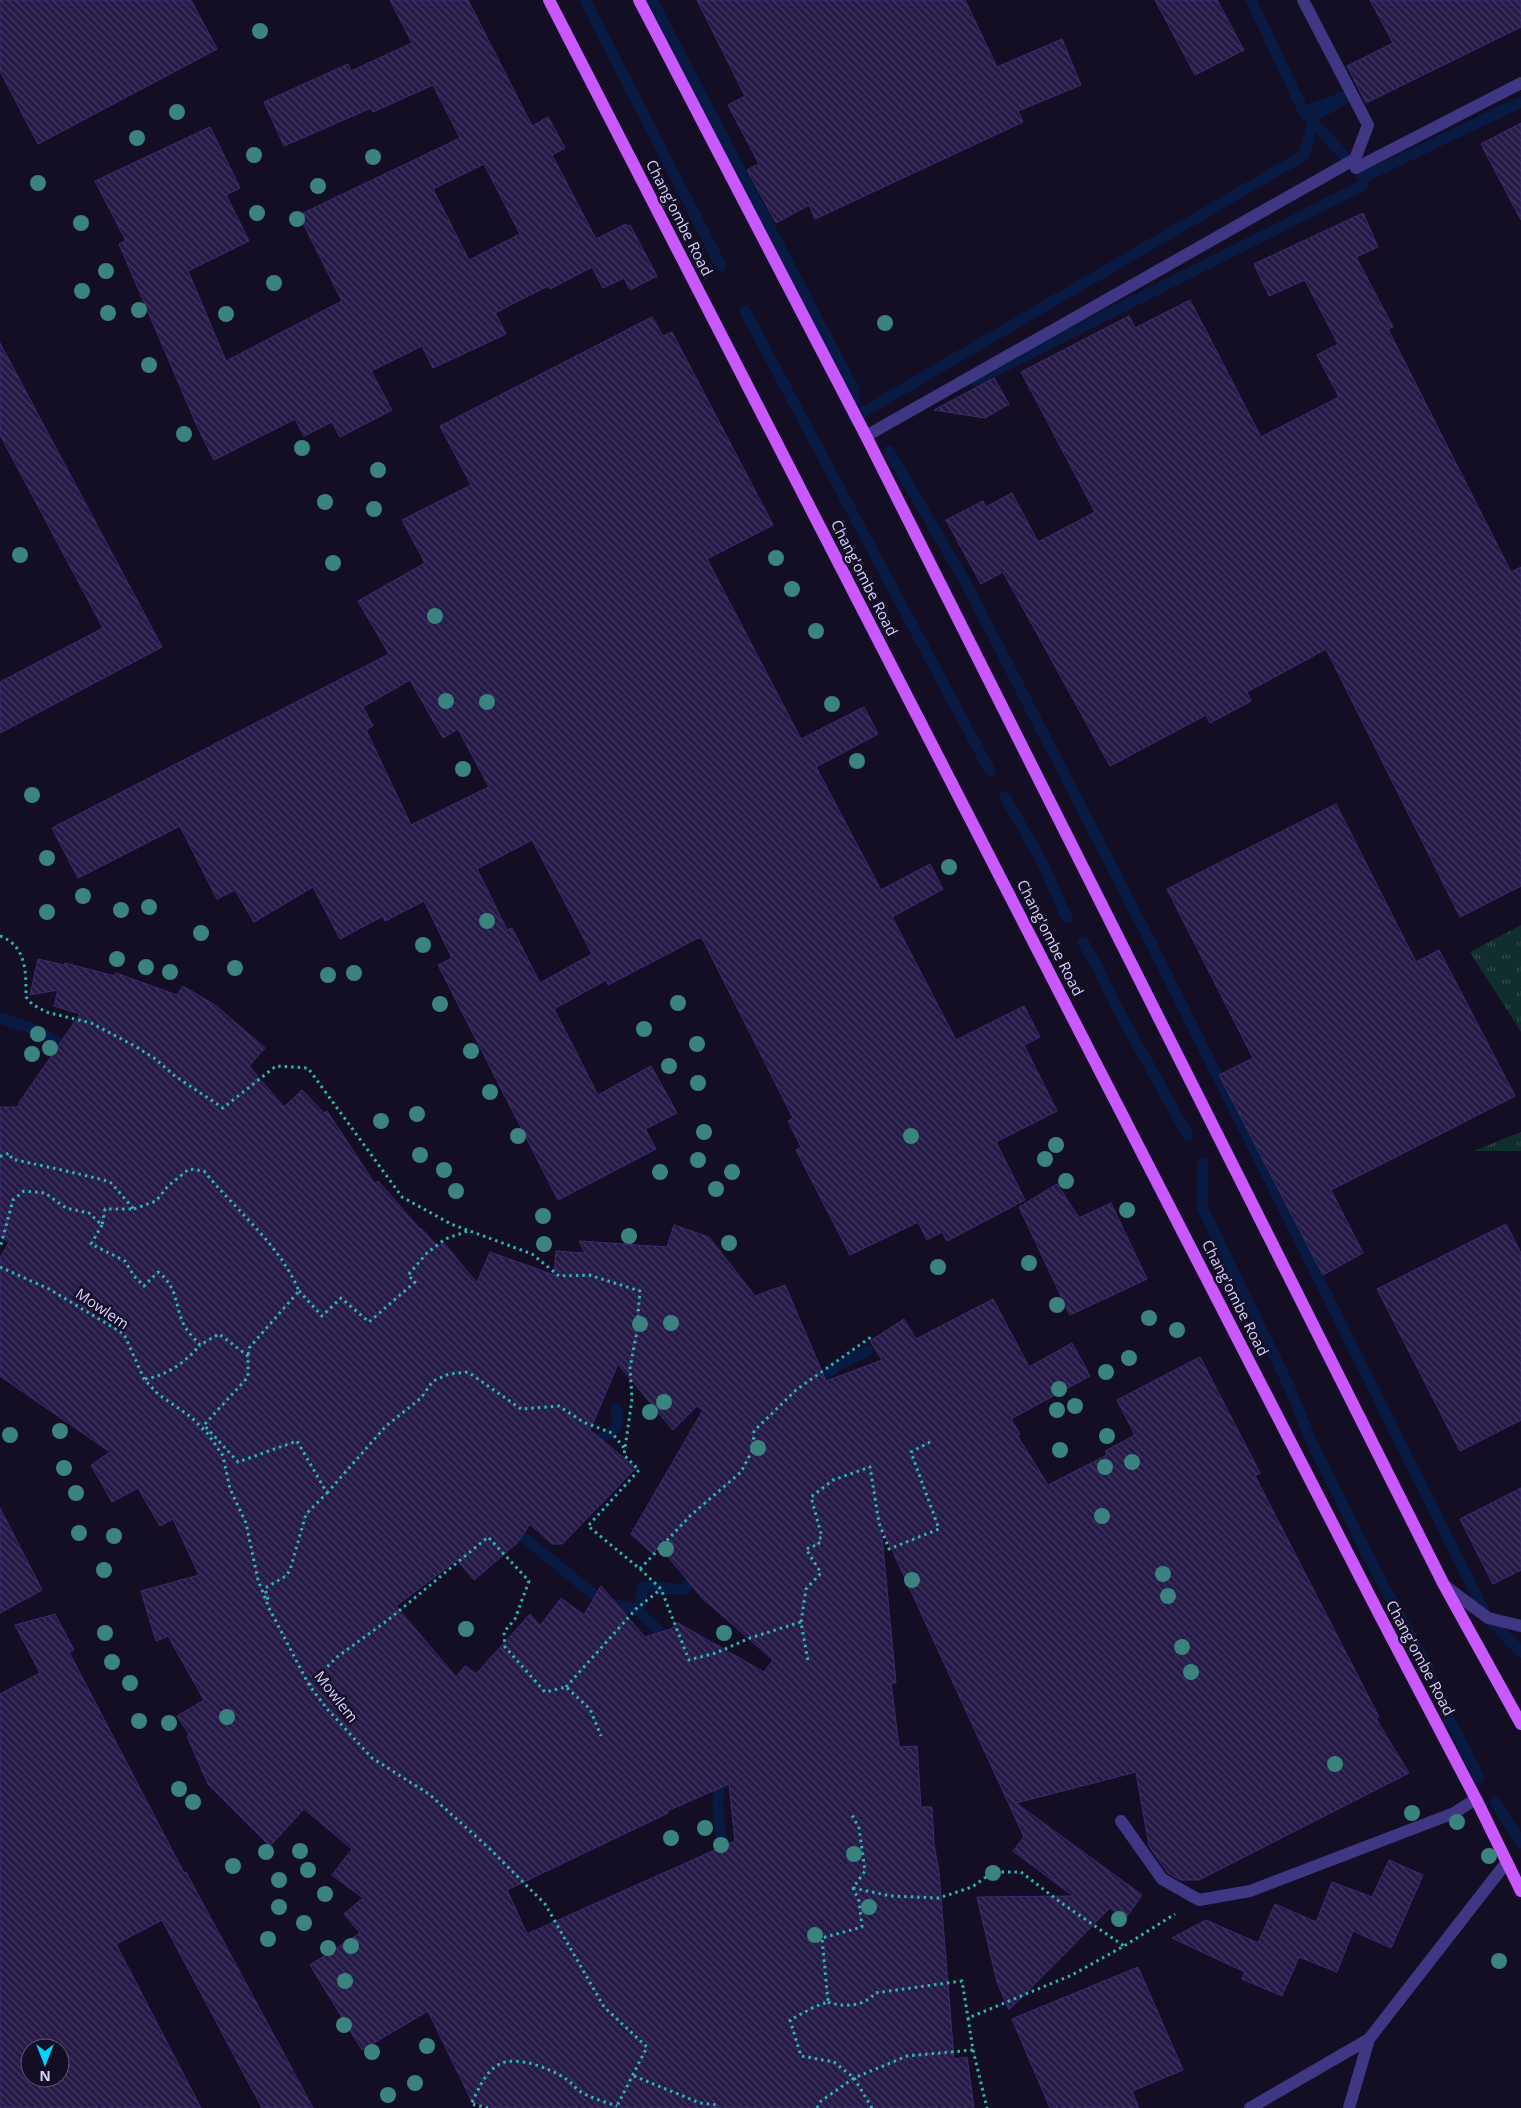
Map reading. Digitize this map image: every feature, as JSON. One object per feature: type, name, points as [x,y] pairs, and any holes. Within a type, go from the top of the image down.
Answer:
[{"type":"main road","name":"Chang'ombe Road","points":[[549,0],[1376,1610],[1476,1799],[1521,1891]]},
{"type":"main road","points":[[638,0],[866,436],[1444,1585],[1521,1724]]},
{"type":"lane","points":[[1303,0],[1368,126],[1355,159],[1356,168],[1521,83]]},
{"type":"lane","points":[[866,436],[1355,159]]},
{"type":"lane","points":[[1444,1585],[1488,1618],[1521,1626]]},
{"type":"lane","points":[[1122,1821],[1162,1879],[1199,1900],[1250,1891],[1454,1813],[1476,1799]]},
{"type":"lane","points":[[1349,2108],[1369,2039],[1506,1863]]},
{"type":"lane","points":[[1250,2108],[1369,2039]]},
{"type":"path","points":[[0,936],[16,946],[22,956],[26,968],[26,997],[32,1004],[46,1012],[91,1024],[132,1045],[154,1058],[175,1076],[223,1108],[276,1066],[308,1068],[402,1197],[450,1224],[532,1254],[559,1276],[589,1275],[640,1291],[636,1336],[630,1368],[632,1399],[624,1455],[639,1470],[588,1526],[661,1589],[689,1660],[716,1653],[750,1638],[801,1622]]},
{"type":"path","points":[[0,1156],[8,1153],[12,1159],[72,1174],[104,1179],[111,1183],[134,1209]]},
{"type":"path","points":[[200,1345],[186,1329],[175,1292],[165,1277],[158,1272],[144,1286],[134,1276],[125,1261],[91,1244],[102,1225],[105,1209],[134,1209],[156,1201],[168,1186],[190,1170],[204,1171],[269,1242],[292,1274],[299,1291],[322,1316],[341,1298],[369,1322],[415,1282],[408,1274],[427,1253],[445,1239],[468,1231]]},
{"type":"path","points":[[0,1248],[13,1200],[24,1191],[45,1193],[66,1208],[89,1213],[102,1225]]},
{"type":"path","name":"Mowlem","points":[[0,1267],[49,1289],[124,1334],[144,1379],[158,1394],[191,1417],[208,1434],[223,1456],[230,1489],[246,1523],[258,1580],[269,1608],[309,1685],[328,1710],[372,1758],[428,1794],[492,1851],[545,1904],[604,2007],[648,2047],[616,2107]]},
{"type":"path","points":[[299,1291],[249,1348],[248,1377],[204,1425],[238,1462],[297,1441],[326,1493]]},
{"type":"path","points":[[144,1379],[157,1377],[188,1359],[200,1345],[218,1334],[248,1356]]},
{"type":"path","points":[[640,1569],[690,1516],[741,1472],[753,1449],[754,1431],[796,1390],[871,1337]]},
{"type":"path","points":[[269,1608],[265,1588],[286,1576],[290,1570],[306,1514],[386,1426],[422,1398],[433,1381],[449,1374],[468,1372],[520,1409],[559,1406],[583,1422],[612,1433],[625,1449]]},
{"type":"path","points":[[808,1661],[801,1622],[806,1589],[821,1573],[806,1549],[819,1544],[818,1539],[822,1537],[811,1496],[832,1480],[870,1468],[879,1523],[889,1549],[939,1529],[912,1452],[932,1441]]},
{"type":"path","points":[[309,1685],[337,1657],[388,1620],[488,1538],[529,1581],[515,1619],[504,1632],[505,1647],[545,1692],[566,1687],[636,1609],[661,1589]]},
{"type":"path","points":[[566,1687],[590,1709],[601,1736]]},
{"type":"path","points":[[852,1815],[859,1828],[865,1871],[853,1888]]},
{"type":"path","points":[[853,1888],[891,1896],[939,1898],[972,1887],[993,1872],[1021,1872],[1060,1902],[1124,1946]]},
{"type":"path","points":[[828,2002],[822,1938],[862,1927],[859,1901],[853,1888]]},
{"type":"path","points":[[968,2018],[1072,1975],[1199,1900]]},
{"type":"path","points":[[872,2108],[854,2078],[834,2062],[800,2056],[790,2020],[828,2002],[839,2006],[869,2001],[875,1993],[962,1982],[972,2050],[987,2108]]},
{"type":"path","points":[[817,2108],[821,2101],[854,2078],[907,2056],[972,2050]]},
{"type":"path","points":[[488,2108],[471,2104],[486,2075],[501,2063],[511,2062],[540,2066],[566,2079],[582,2092],[616,2107]]},
{"type":"path","points":[[634,2076],[700,2102],[717,2106],[716,2108]]},
{"type":"green space","points":[[1521,925],[1521,1032],[1470,952]]},
{"type":"green space","points":[[1521,1132],[1521,1151],[1473,1151]]},
{"type":"building","points":[[0,0],[191,0],[217,49],[38,144],[0,71]]},
{"type":"building","points":[[390,0],[468,0],[532,126],[548,117],[565,148],[552,155],[596,239],[626,224],[627,226],[630,225],[657,276],[630,290],[624,278],[603,288],[592,267],[550,289],[548,286],[495,313],[506,334],[433,368],[422,346],[371,371],[392,410],[340,437],[332,422],[304,436],[295,419],[214,460],[197,426],[119,244],[126,241],[95,181],[210,127],[240,188],[226,195],[249,241],[188,271],[226,361],[342,301],[299,215],[460,138],[433,85],[373,112],[371,108],[284,146],[264,102],[348,64],[351,71],[412,43]],"holes":[[[484,164],[520,234],[469,260],[433,189]]]},
{"type":"building","points":[[697,0],[965,0],[997,67],[1062,39],[1081,85],[1018,111],[1023,122],[815,219],[809,205],[776,223],[747,170],[759,164],[728,105],[745,96]]},
{"type":"building","points":[[1155,0],[1217,0],[1244,50],[1195,75]]},
{"type":"building","points":[[1370,0],[1521,0],[1521,27],[1366,103],[1347,66],[1393,43]]},
{"type":"building","points":[[1521,123],[1521,220],[1481,144]]},
{"type":"building","points":[[1363,213],[1378,247],[1356,257],[1393,327],[1388,329],[1511,572],[1521,567],[1521,886],[1460,917],[1326,649],[1247,692],[1251,701],[1210,723],[1206,715],[1110,766],[1003,572],[981,584],[946,520],[983,501],[986,507],[1012,493],[1038,542],[1095,512],[1021,372],[1129,316],[1135,328],[1190,300],[1261,437],[1339,397],[1317,355],[1338,344],[1305,280],[1269,296],[1254,264]]},
{"type":"building","points":[[652,317],[663,336],[672,332],[773,525],[707,559],[801,739],[864,707],[878,734],[816,767],[881,890],[930,864],[943,889],[892,917],[956,1040],[1024,1006],[1040,1037],[1024,1045],[1057,1111],[996,1142],[1025,1200],[947,1241],[942,1232],[927,1240],[918,1222],[850,1255],[796,1150],[801,1147],[788,1121],[793,1118],[702,938],[698,938],[608,985],[606,980],[554,1009],[598,1095],[651,1066],[677,1113],[645,1129],[656,1149],[558,1200],[438,965],[452,958],[424,901],[385,921],[383,916],[340,939],[313,887],[254,922],[235,890],[217,899],[180,826],[78,878],[52,828],[389,654],[358,601],[425,563],[402,520],[471,485],[440,426]],"holes":[[[410,680],[443,738],[458,729],[489,787],[411,825],[366,730],[373,726],[363,707]],[[532,840],[592,954],[540,983],[512,928],[507,930],[477,869]]]},
{"type":"building","points":[[0,343],[162,647],[0,733],[0,682],[103,628],[0,435]]},
{"type":"building","points":[[994,378],[1009,404],[985,418],[934,410]]},
{"type":"building","points":[[1336,804],[1416,962],[1439,950],[1515,1096],[1331,1190],[1363,1253],[1323,1275],[1219,1075],[1253,1058],[1167,889]]},
{"type":"building","points":[[38,959],[64,965],[65,963],[115,976],[116,973],[177,995],[183,986],[215,1005],[265,1048],[249,1066],[284,1107],[302,1090],[324,1113],[327,1111],[375,1184],[378,1181],[438,1247],[443,1242],[477,1283],[490,1252],[554,1275],[556,1251],[585,1253],[579,1241],[667,1247],[674,1225],[709,1237],[755,1296],[785,1285],[826,1381],[882,1360],[870,1341],[904,1319],[916,1339],[993,1299],[1029,1367],[1072,1343],[1090,1376],[1011,1419],[1020,1434],[1017,1435],[1048,1485],[1107,1455],[1105,1451],[1135,1435],[1117,1400],[1200,1357],[1260,1473],[1255,1476],[1379,1717],[1376,1719],[1409,1773],[1199,1880],[1180,1880],[1168,1873],[1149,1846],[1136,1772],[1016,1803],[1142,1895],[1125,1919],[1110,1908],[1009,2010],[997,1982],[977,1897],[1073,1896],[1013,1851],[1024,1837],[881,1526],[896,1683],[891,1683],[899,1747],[917,1746],[921,1807],[932,1807],[954,2059],[967,2057],[974,2108],[494,2108],[472,2102],[428,2011],[362,2050],[310,1965],[360,1933],[344,1914],[363,1898],[332,1875],[352,1849],[304,1809],[270,1846],[208,1784],[187,1736],[189,1734],[177,1716],[204,1700],[168,1636],[156,1641],[141,1591],[199,1575],[173,1519],[160,1526],[138,1488],[112,1502],[91,1465],[110,1452],[0,1376],[0,1258],[9,1242],[0,1237],[0,1107],[18,1107],[80,1014],[54,1006],[58,990],[30,995]],"holes":[[[618,1364],[673,1430],[697,1406],[703,1410],[631,1534],[653,1554],[659,1546],[702,1598],[773,1660],[764,1672],[678,1623],[671,1629],[645,1637],[601,1586],[584,1615],[561,1598],[540,1626],[530,1614],[476,1674],[465,1666],[456,1677],[396,1606],[457,1560],[474,1580],[517,1543],[530,1524],[552,1544],[562,1544],[636,1468],[590,1430]],[[729,1784],[735,1841],[527,1934],[507,1890],[668,1813],[667,1811]]]},
{"type":"building","points":[[1057,1184],[1079,1218],[1111,1203],[1147,1279],[1070,1315],[1019,1207]]},
{"type":"building","points":[[1506,1224],[1521,1253],[1521,1420],[1460,1451],[1377,1289]]},
{"type":"building","points":[[1521,1488],[1521,1570],[1493,1584],[1460,1519]]},
{"type":"building","points":[[0,1508],[42,1590],[0,1613]]},
{"type":"building","points":[[55,1614],[74,1650],[69,1652],[184,1873],[186,1872],[313,2108],[262,2108],[162,1920],[116,1944],[201,2108],[0,2108],[0,1694],[40,1673],[15,1625]]},
{"type":"building","points":[[1389,1860],[1423,1875],[1391,1948],[1353,1931],[1337,1972],[1299,1957],[1282,1996],[1242,1979],[1245,1972],[1172,1938],[1206,1920],[1258,1943],[1275,1904],[1316,1922],[1332,1882],[1372,1897]]},
{"type":"building","points":[[1138,1967],[1183,2070],[1132,2091],[1139,2108],[1050,2108],[1012,2019]]},
{"type":"waterway","points":[[585,0],[721,266]]},
{"type":"waterway","points":[[652,0],[854,390],[853,418],[1304,155],[1315,116],[1352,94],[1304,112]]},
{"type":"waterway","points":[[1251,0],[1304,112],[1364,177],[1521,102]]},
{"type":"waterway","points":[[976,381],[1363,185]]},
{"type":"waterway","points":[[745,311],[990,771]]},
{"type":"waterway","points":[[889,451],[967,585],[1153,947],[1488,1618],[1521,1652]]},
{"type":"waterway","points":[[1005,797],[1042,862],[1067,918]]},
{"type":"waterway","points":[[1083,942],[1188,1136]]},
{"type":"waterway","points":[[0,1018],[34,1029],[74,1051]]},
{"type":"waterway","points":[[1203,1163],[1202,1207],[1289,1386],[1311,1441],[1371,1562],[1428,1668],[1441,1702],[1479,1778]]},
{"type":"waterway","points":[[811,1383],[868,1350]]},
{"type":"waterway","points":[[594,1450],[601,1438],[612,1433],[617,1426],[616,1408]]},
{"type":"waterway","points":[[510,1526],[604,1603],[636,1609],[670,1642]]},
{"type":"waterway","points":[[640,1606],[644,1586],[684,1590],[693,1577],[699,1573]]},
{"type":"waterway","points":[[719,1774],[718,1815],[727,1859]]},
{"type":"waterway","points":[[1495,1802],[1521,1843]]}]
